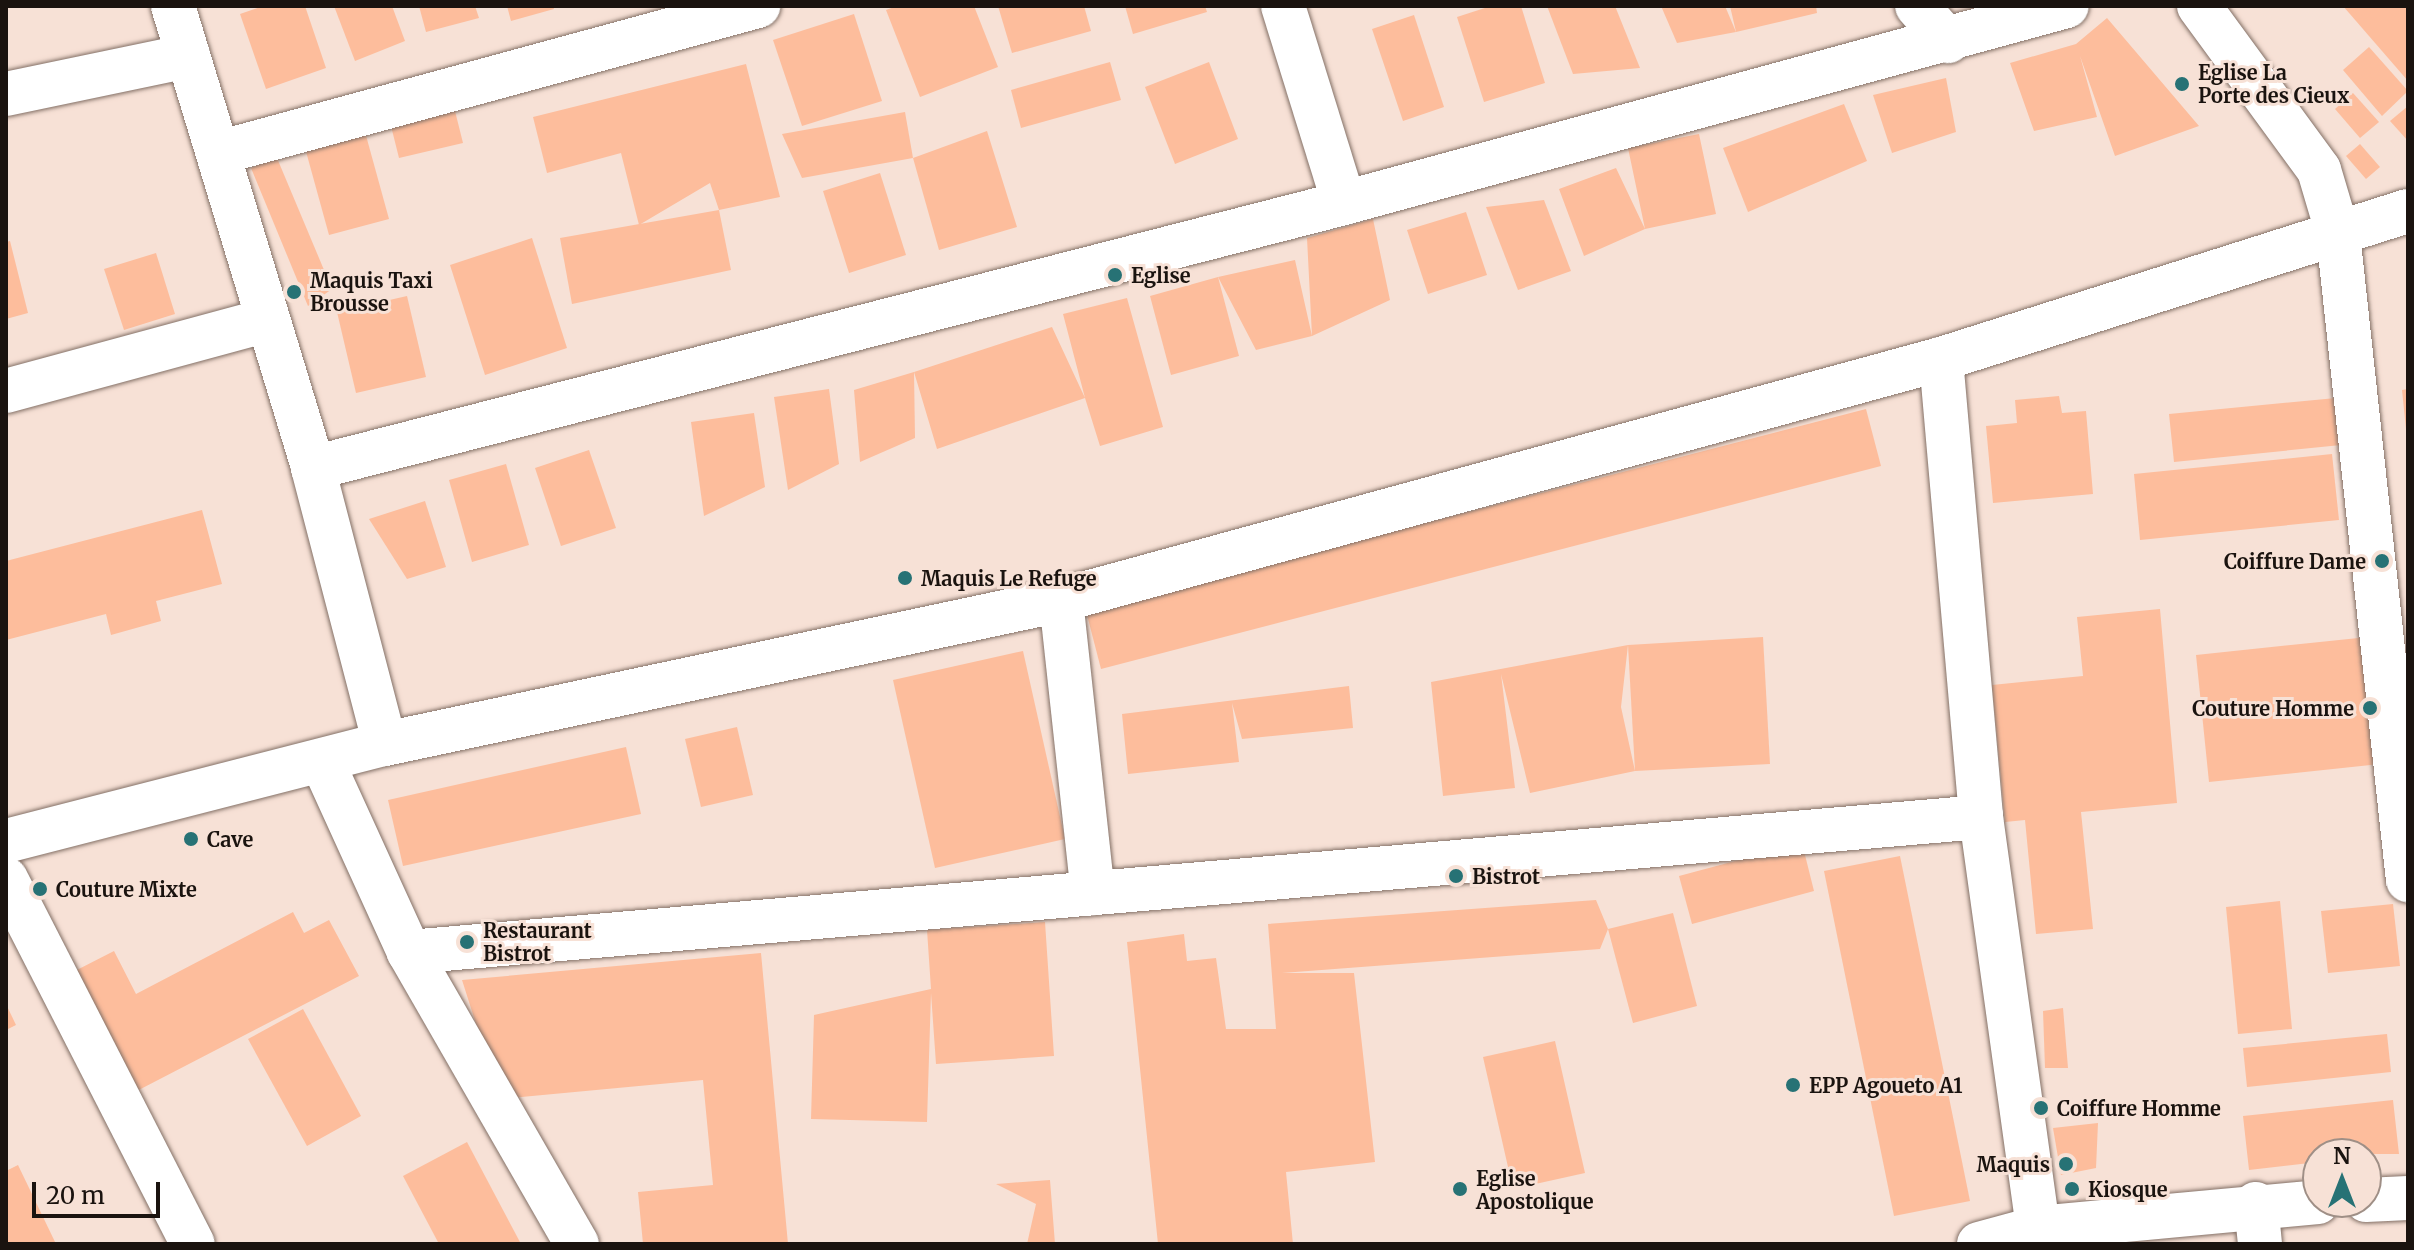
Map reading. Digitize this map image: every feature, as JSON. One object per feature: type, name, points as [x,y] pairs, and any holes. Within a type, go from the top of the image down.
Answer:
[{"type":"street","points":[[173,6],[313,468],[385,744]]},
{"type":"street","points":[[218,153],[758,6]]},
{"type":"street","points":[[1283,6],[1344,203]]},
{"type":"street","points":[[1917,6],[1948,41]]},
{"type":"street","points":[[313,468],[1344,203],[1948,41],[2067,6]]},
{"type":"street","points":[[2199,6],[2319,170],[2338,234],[2408,880]]},
{"type":"street","points":[[6,94],[188,56]]},
{"type":"street","points":[[6,841],[385,744],[1061,600],[1941,359],[2408,211]]},
{"type":"street","points":[[6,391],[268,320]]},
{"type":"street","points":[[1941,359],[1981,817],[2038,1228]]},
{"type":"street","points":[[1061,600],[1093,893]]},
{"type":"street","points":[[322,761],[409,952],[577,1244]]},
{"type":"street","points":[[409,952],[1981,817]]},
{"type":"street","points":[[6,879],[193,1244]]},
{"type":"street","points":[[2382,1199],[2408,1198]]},
{"type":"street","points":[[1979,1244],[2038,1228],[2258,1224],[2302,1208]]},
{"type":"building","points":[[263,6],[305,6],[326,68],[266,89],[240,14]]},
{"type":"building","points":[[334,6],[392,6],[405,41],[355,61]]},
{"type":"building","points":[[419,6],[475,6],[479,18],[426,32]]},
{"type":"building","points":[[507,6],[553,6],[554,9],[511,21]]},
{"type":"building","points":[[897,6],[974,6],[998,67],[920,97],[886,10]]},
{"type":"building","points":[[998,6],[1084,6],[1091,31],[1012,53]]},
{"type":"building","points":[[1125,6],[1205,6],[1207,12],[1133,34]]},
{"type":"building","points":[[1491,6],[1521,6],[1545,83],[1484,102],[1457,17]]},
{"type":"building","points":[[1547,6],[1615,6],[1640,68],[1573,74]]},
{"type":"building","points":[[1661,6],[1725,6],[1736,32],[1677,43]]},
{"type":"building","points":[[1730,6],[1816,6],[1817,13],[1736,32]]},
{"type":"building","points":[[2343,6],[2408,6],[2408,81]]},
{"type":"building","points":[[854,14],[882,101],[802,126],[773,40]]},
{"type":"building","points":[[1414,15],[1444,107],[1403,121],[1372,29]]},
{"type":"building","points":[[2107,18],[2199,126],[2115,156],[2080,56],[2097,117],[2034,131],[2010,63],[2076,44]]},
{"type":"building","points":[[2369,47],[2408,91],[2382,116],[2343,70]]},
{"type":"building","points":[[1110,62],[1121,100],[1021,128],[1011,90]]},
{"type":"building","points":[[1209,62],[1238,139],[1175,164],[1145,87]]},
{"type":"building","points":[[746,64],[780,197],[719,210],[710,183],[639,225],[621,153],[547,173],[533,117]]},
{"type":"building","points":[[1946,78],[1956,132],[1892,153],[1873,95]]},
{"type":"building","points":[[2353,93],[2379,122],[2360,138],[2335,109]]},
{"type":"building","points":[[1844,104],[1867,161],[1748,212],[1723,148]]},
{"type":"building","points":[[2408,106],[2408,141],[2390,121]]},
{"type":"building","points":[[454,107],[463,143],[399,158],[390,122]]},
{"type":"building","points":[[905,112],[913,158],[802,178],[782,134]]},
{"type":"building","points":[[362,121],[389,219],[329,235],[302,137]]},
{"type":"building","points":[[987,131],[1017,227],[939,250],[913,158]]},
{"type":"building","points":[[1699,134],[1716,214],[1645,229],[1628,148]]},
{"type":"building","points":[[2360,144],[2380,167],[2366,179],[2346,156]]},
{"type":"building","points":[[277,158],[332,289],[308,306],[251,168]]},
{"type":"building","points":[[1616,168],[1645,229],[1584,256],[1559,189]]},
{"type":"building","points":[[880,173],[906,255],[849,273],[823,191]]},
{"type":"building","points":[[1544,200],[1571,271],[1518,290],[1486,207]]},
{"type":"building","points":[[719,210],[731,270],[572,304],[560,238]]},
{"type":"building","points":[[1466,212],[1487,275],[1428,294],[1407,230]]},
{"type":"building","points":[[1373,219],[1390,300],[1312,336],[1307,238]]},
{"type":"building","points":[[532,238],[567,348],[485,375],[450,265]]},
{"type":"building","points":[[10,241],[28,313],[6,319],[6,242]]},
{"type":"building","points":[[156,253],[175,314],[124,330],[104,269]]},
{"type":"building","points":[[1295,260],[1312,336],[1256,350],[1218,277]]},
{"type":"building","points":[[1218,277],[1239,356],[1171,375],[1150,296]]},
{"type":"building","points":[[407,296],[426,377],[356,393],[337,312]]},
{"type":"building","points":[[1127,298],[1163,427],[1100,446],[1063,314]]},
{"type":"building","points":[[1052,327],[1085,398],[937,449],[914,372]]},
{"type":"building","points":[[914,372],[915,438],[860,462],[854,390]]},
{"type":"building","points":[[829,389],[839,464],[788,490],[774,397]]},
{"type":"building","points":[[2408,389],[2408,429],[2406,429],[2402,390]]},
{"type":"building","points":[[2059,396],[2062,413],[2086,411],[2093,494],[1993,503],[1986,426],[2017,423],[2015,400]]},
{"type":"building","points":[[2336,398],[2341,445],[2174,462],[2169,414]]},
{"type":"building","points":[[1866,409],[1881,466],[1101,669],[1086,611]]},
{"type":"building","points":[[754,413],[765,487],[704,516],[691,422]]},
{"type":"building","points":[[589,450],[616,528],[561,546],[535,468]]},
{"type":"building","points":[[2332,454],[2339,520],[2140,540],[2134,474]]},
{"type":"building","points":[[506,464],[529,545],[472,562],[449,480]]},
{"type":"building","points":[[425,501],[446,567],[407,579],[369,519]]},
{"type":"building","points":[[202,510],[222,584],[156,601],[161,621],[111,635],[106,614],[6,640],[6,561]]},
{"type":"building","points":[[2160,609],[2177,803],[2081,812],[2093,929],[2036,934],[2025,820],[2005,822],[1992,685],[2083,676],[2077,617]]},
{"type":"building","points":[[1763,637],[1770,764],[1635,771],[1628,645]]},
{"type":"building","points":[[2368,637],[2380,764],[2209,782],[2196,655]]},
{"type":"building","points":[[1628,645],[1621,707],[1635,771],[1530,793],[1501,674],[1515,788],[1443,796],[1431,682]]},
{"type":"building","points":[[1023,651],[1065,839],[935,868],[893,680]]},
{"type":"building","points":[[1349,686],[1353,728],[1242,739],[1232,703],[1239,762],[1128,774],[1122,714]]},
{"type":"building","points":[[737,727],[753,795],[701,807],[685,739]]},
{"type":"building","points":[[626,747],[641,814],[403,866],[388,800]]},
{"type":"building","points":[[1802,843],[1814,891],[1692,924],[1679,876]]},
{"type":"building","points":[[1900,856],[1970,1201],[1894,1216],[1824,871]]},
{"type":"building","points":[[1596,900],[1608,929],[1600,949],[1282,973],[1354,973],[1375,1162],[1286,1172],[1293,1244],[1158,1244],[1127,942],[1184,934],[1187,961],[1216,958],[1226,1029],[1276,1029],[1268,924]]},
{"type":"building","points":[[2280,901],[2292,1029],[2238,1034],[2226,907]]},
{"type":"building","points":[[2393,904],[2400,966],[2328,973],[2321,911]]},
{"type":"building","points":[[293,912],[304,933],[329,920],[359,976],[131,1094],[69,974],[114,951],[136,994]]},
{"type":"building","points":[[1673,913],[1697,1006],[1633,1023],[1608,929]]},
{"type":"building","points":[[1045,922],[1054,1056],[936,1064],[931,993],[927,1122],[811,1119],[814,1015],[931,989],[927,930]]},
{"type":"building","points":[[761,953],[788,1244],[643,1244],[638,1192],[713,1185],[703,1080],[500,1099],[462,980]]},
{"type":"building","points":[[6,1004],[16,1025],[6,1030]]},
{"type":"building","points":[[2063,1008],[2068,1068],[2045,1068],[2043,1011]]},
{"type":"building","points":[[303,1009],[361,1116],[307,1146],[248,1039]]},
{"type":"building","points":[[2387,1034],[2391,1072],[2247,1087],[2243,1048]]},
{"type":"building","points":[[1555,1041],[1585,1173],[1513,1189],[1483,1057]]},
{"type":"building","points":[[2393,1100],[2399,1154],[2382,1154],[2382,1138],[2302,1138],[2302,1164],[2249,1170],[2243,1116]]},
{"type":"building","points":[[2098,1123],[2096,1168],[2061,1175],[2053,1128]]},
{"type":"building","points":[[467,1142],[521,1244],[439,1244],[403,1176]]},
{"type":"building","points":[[18,1165],[56,1244],[6,1244],[6,1171]]},
{"type":"building","points":[[1050,1180],[1055,1244],[1027,1244],[1036,1204],[996,1184]]},
{"type":"place","name":"Eglise La Porte des Cieux","points":[[2182,84]]},
{"type":"place","name":"Eglise","points":[[1115,275]]},
{"type":"place","name":"Maquis Taxi Brousse","points":[[294,292]]},
{"type":"place","name":"Coiffure Dame","points":[[2382,561]]},
{"type":"place","name":"Maquis Le Refuge","points":[[905,578]]},
{"type":"place","name":"Couture Homme","points":[[2370,708]]},
{"type":"place","name":"Cave","points":[[191,839]]},
{"type":"place","name":"Bistrot","points":[[1456,876]]},
{"type":"place","name":"Couture Mixte","points":[[40,889]]},
{"type":"place","name":"Restaurant Bistrot","points":[[467,942]]},
{"type":"place","name":"EPP Agoueto A1","points":[[1793,1085]]},
{"type":"place","name":"Coiffure Homme","points":[[2041,1108]]},
{"type":"place","name":"Maquis","points":[[2066,1164]]},
{"type":"place","name":"Eglise Apostolique","points":[[1460,1189]]},
{"type":"place","name":"Kiosque","points":[[2072,1189]]}]
